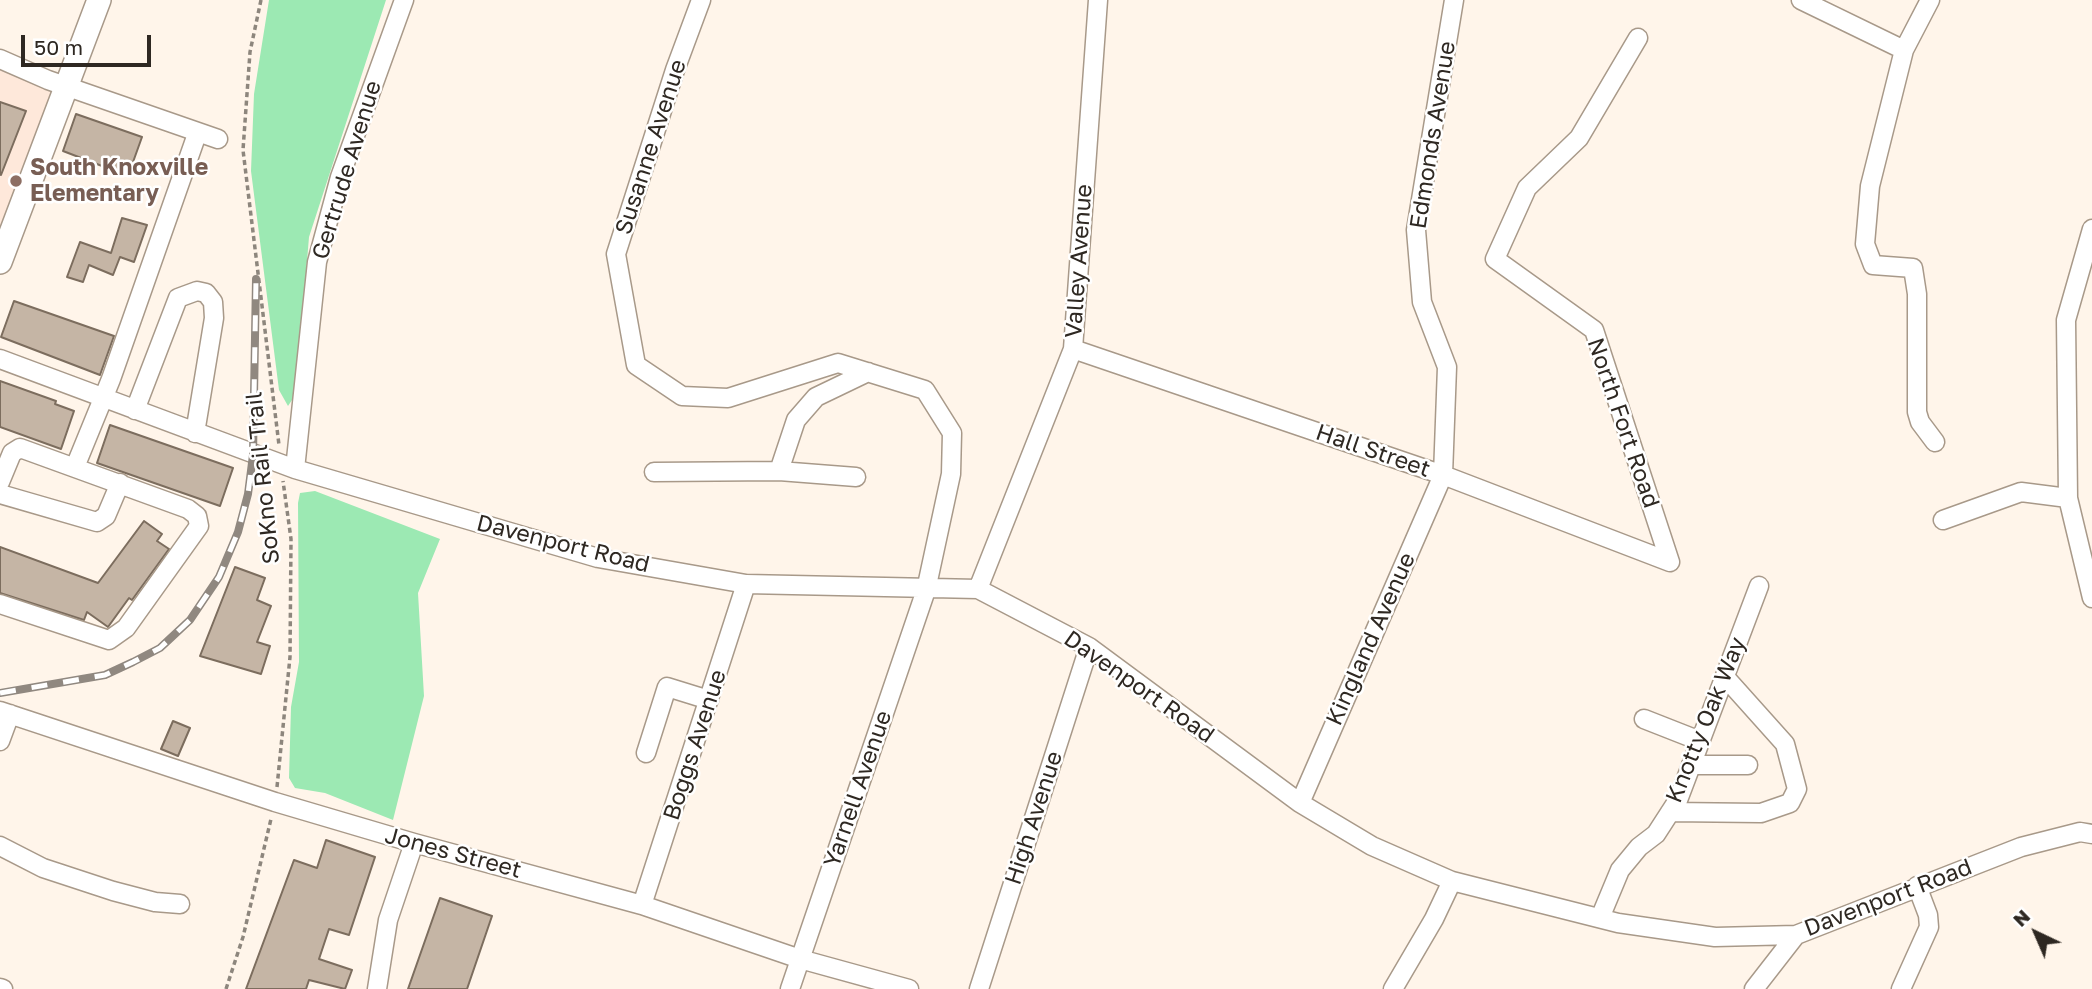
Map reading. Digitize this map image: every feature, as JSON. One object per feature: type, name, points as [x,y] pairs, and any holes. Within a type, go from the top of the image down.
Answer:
[{"type":"main road","points":[[0,262],[99,0]]},
{"type":"street","name":"Gertrude Avenue","points":[[288,466],[317,262],[340,177],[404,0]]},
{"type":"street","name":"Susanne Avenue","points":[[701,0],[616,254],[636,365],[682,396],[728,398],[838,363],[925,390],[951,433],[951,474],[926,590]]},
{"type":"street","name":"Valley Avenue","points":[[978,589],[1073,349],[1098,0]]},
{"type":"street","name":"Edmonds Avenue","points":[[1443,475],[1447,367],[1422,302],[1416,230],[1454,0]]},
{"type":"street","points":[[1801,0],[1904,50]]},
{"type":"street","points":[[1930,0],[1904,50],[1870,186],[1866,244],[1873,265],[1913,268],[1917,294],[1917,412],[1926,433],[1935,442]]},
{"type":"street","name":"North Fort Road","points":[[1638,38],[1579,138],[1527,188],[1495,259],[1594,330],[1670,562]]},
{"type":"street","points":[[0,59],[197,134],[218,139]]},
{"type":"street","points":[[75,467],[101,397],[111,379],[197,134]]},
{"type":"street","points":[[2092,229],[2066,320],[2068,498],[2092,598]]},
{"type":"street","points":[[135,410],[178,298],[197,290],[206,293],[213,302],[214,318],[195,433]]},
{"type":"street","name":"Hall Street","points":[[1073,349],[1443,475],[1670,562]]},
{"type":"street","name":"Davenport Road","points":[[0,359],[288,466],[598,558],[746,584],[926,590],[978,589],[1090,647],[1300,803],[1372,846],[1452,880],[1600,918],[1715,937],[1796,935],[2021,847],[2080,832],[2092,834]]},
{"type":"street","points":[[779,471],[796,420],[816,397],[868,372]]},
{"type":"street","points":[[0,482],[12,453],[20,448],[188,509],[197,516],[199,526],[125,628],[109,640],[0,604]]},
{"type":"street","points":[[654,472],[779,471],[856,477]]},
{"type":"street","name":"Kingland Avenue","points":[[1300,803],[1443,475]]},
{"type":"street","points":[[0,494],[97,522],[106,516],[120,483]]},
{"type":"street","points":[[1942,520],[2021,492],[2068,498]]},
{"type":"street","name":"Boggs Avenue","points":[[642,905],[746,584]]},
{"type":"street","name":"Knotty Oak Way","points":[[1600,918],[1620,870],[1639,847],[1656,834],[1670,812],[1692,765],[1759,586]]},
{"type":"street","name":"Yarnell Avenue","points":[[790,989],[926,590]]},
{"type":"street","name":"High Avenue","points":[[979,989],[1090,647]]},
{"type":"street","points":[[1670,812],[1761,813],[1790,803],[1797,789],[1785,744],[1725,677]]},
{"type":"street","points":[[646,753],[667,687],[709,700]]},
{"type":"street","points":[[0,741],[5,712]]},
{"type":"street","name":"Jones Street","points":[[5,712],[275,802],[414,844],[642,905],[800,959],[909,989]]},
{"type":"street","points":[[1644,719],[1700,741]]},
{"type":"street","points":[[1692,765],[1748,765]]},
{"type":"street","points":[[377,989],[388,920],[414,844]]},
{"type":"street","points":[[0,846],[43,868],[113,891],[155,902],[180,904]]},
{"type":"street","points":[[1393,989],[1434,919],[1452,880]]},
{"type":"street","points":[[1901,989],[1929,927],[1928,915],[1917,886]]},
{"type":"street","points":[[1754,989],[1796,935]]},
{"type":"path","name":"SoKno Rail Trail","points":[[226,989],[243,937],[275,802],[290,657],[288,466],[256,279],[243,150],[250,52],[261,0]]},
{"type":"shaded area","name":"South Knoxville Elementary","points":[[0,59],[67,86],[0,262]]},
{"type":"green space","points":[[269,0],[386,0],[309,237],[296,394],[288,406],[279,390],[251,171],[254,94]]},
{"type":"green space","points":[[315,491],[440,539],[418,593],[424,696],[393,820],[325,793],[295,788],[289,778],[291,707],[299,662],[298,503],[300,493]]},
{"type":"building","points":[[0,102],[26,111],[1,175],[0,174]]},
{"type":"building","points":[[76,114],[142,137],[128,176],[63,151]]},
{"type":"building","points":[[122,218],[147,225],[134,262],[120,257],[113,275],[89,265],[83,282],[67,277],[80,242],[111,253]]},
{"type":"building","points":[[14,301],[114,336],[100,375],[1,337]]},
{"type":"building","points":[[0,381],[56,401],[55,404],[74,411],[61,449],[0,427]]},
{"type":"building","points":[[110,425],[233,468],[220,506],[97,463]]},
{"type":"building","points":[[144,521],[162,534],[157,541],[169,549],[132,600],[129,598],[108,627],[87,612],[84,620],[0,593],[0,547],[98,583]]},
{"type":"building","points":[[235,567],[265,578],[257,600],[271,606],[257,642],[270,646],[261,674],[200,656]]},
{"type":"building","points":[[173,721],[190,728],[178,756],[161,749]]},
{"type":"building","points":[[326,840],[375,857],[349,935],[329,929],[319,959],[352,970],[345,989],[309,980],[306,989],[246,989],[294,860],[317,868]]},
{"type":"building","points":[[440,898],[492,916],[467,989],[408,989]]},
{"type":"railway","points":[[0,693],[105,675],[160,648],[190,620],[219,577],[238,532],[248,494],[253,455],[256,279]]},
{"type":"place","name":"South Knoxville Elementary","points":[[16,181]]}]
